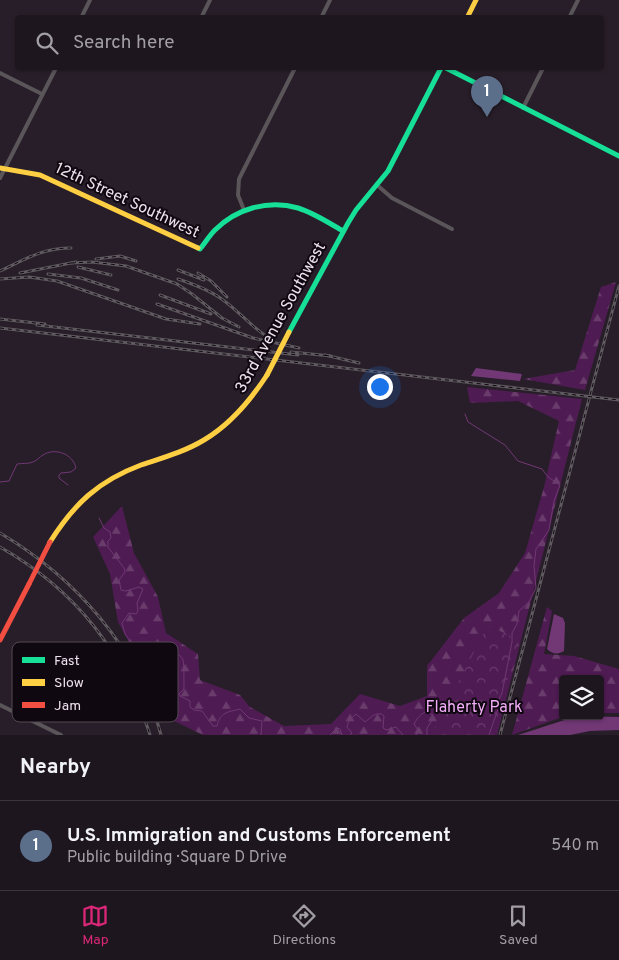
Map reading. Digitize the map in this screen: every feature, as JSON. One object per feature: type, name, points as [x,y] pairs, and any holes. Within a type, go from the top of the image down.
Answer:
[{"type":"street","points":[[82,15],[90,0]]},
{"type":"street","points":[[202,15],[210,0]]},
{"type":"street","points":[[322,15],[330,0]]},
{"type":"street","points":[[468,15],[476,0]]},
{"type":"street","points":[[570,15],[578,0]]},
{"type":"street","points":[[0,178],[2,168],[55,70]]},
{"type":"street","points":[[244,210],[238,195],[239,179],[294,70]]},
{"type":"street","name":"33rd Avenue Southwest","points":[[0,640],[50,542],[67,516],[90,493],[119,474],[191,447],[216,432],[248,404],[267,375],[343,231],[356,210],[384,177],[395,159],[441,70]]},
{"type":"street","points":[[450,70],[619,156]]},
{"type":"street","points":[[523,108],[543,70]]},
{"type":"street","points":[[0,73],[42,94]]},
{"type":"street","name":"12th Street Southwest","points":[[2,168],[40,175],[200,249],[224,222],[244,210],[266,205],[298,208],[343,231]]},
{"type":"street","points":[[377,185],[392,198],[452,229]]},
{"type":"street","points":[[0,705],[12,711]]},
{"type":"street","points":[[35,722],[61,735]]},
{"type":"green space","points":[[616,282],[585,390],[523,379],[575,370],[601,287]]},
{"type":"green space","points":[[467,387],[582,399],[497,735],[203,735],[176,722],[178,722],[178,642],[129,642],[118,622],[110,574],[93,537],[122,506],[134,553],[158,597],[166,633],[198,654],[200,680],[240,695],[250,707],[284,726],[331,724],[360,694],[400,706],[427,696],[427,666],[464,618],[499,593],[525,553],[544,487],[559,421],[518,401],[470,403]]},
{"type":"green space","points":[[547,607],[552,611],[544,654],[574,656],[619,669],[619,713],[604,713],[604,675],[559,675],[559,718],[512,735]]},
{"type":"green space","name":"Flaherty Park","points":[[488,625],[518,640],[493,735],[431,735]]},
{"type":"shaded area","points":[[476,368],[522,374],[520,381],[471,376]]},
{"type":"shaded area","points":[[554,614],[563,618],[565,623],[564,651],[557,653],[547,649]]},
{"type":"shaded area","points":[[604,717],[619,717],[619,730],[590,731],[570,735],[518,735],[565,720],[604,720]]},
{"type":"waterway","points":[[465,414],[468,422],[505,445],[518,461],[542,469],[548,477],[560,485],[554,501],[549,530],[536,549],[534,566],[536,588],[529,602],[519,611],[517,624],[512,633],[502,693],[489,735]]},
{"type":"waterway","points":[[0,482],[9,481],[17,464],[31,463],[48,453],[58,452],[71,459],[76,468],[71,472],[59,475],[59,478],[68,485]]},
{"type":"waterway","points":[[99,518],[104,528],[110,532],[111,538],[108,541],[108,547],[124,568],[125,572],[119,580],[121,590],[126,591],[139,587],[143,589],[137,603],[138,611],[136,614],[129,613],[122,623],[125,634],[131,642]]},
{"type":"waterway","points":[[178,654],[181,656],[183,662],[184,689],[179,694],[190,701],[190,707],[194,710],[202,711],[213,726],[217,726],[218,721],[225,713],[240,709],[249,718],[262,721],[261,735]]},
{"type":"waterway","points":[[416,735],[418,730],[414,724],[423,713],[428,711],[434,717],[427,728],[427,735]]},
{"type":"waterway","points":[[350,735],[352,733],[347,725],[356,714],[365,722],[377,714],[382,714],[384,716],[383,728],[386,730],[396,727],[403,735]]},
{"type":"waterway","points":[[330,735],[337,728],[340,729],[342,735]]},
{"type":"railway","points":[[0,271],[43,252],[71,248]]},
{"type":"railway","points":[[96,259],[120,256],[136,261]]},
{"type":"railway","points":[[20,273],[76,262]]},
{"type":"railway","points":[[71,263],[92,262],[126,266],[177,284],[222,318],[239,327]]},
{"type":"railway","points":[[78,267],[111,275]]},
{"type":"railway","points":[[178,270],[204,280]]},
{"type":"railway","points":[[198,273],[211,281],[227,297]]},
{"type":"railway","points":[[48,274],[81,278],[118,290]]},
{"type":"railway","points":[[0,279],[29,277],[57,281],[166,319],[200,324]]},
{"type":"railway","points":[[178,279],[218,296],[271,339]]},
{"type":"railway","points":[[500,735],[619,286]]},
{"type":"railway","points":[[160,295],[211,314]]},
{"type":"railway","points":[[157,304],[253,338],[299,348]]},
{"type":"railway","points":[[0,319],[45,324]]},
{"type":"railway","points":[[37,325],[298,355]]},
{"type":"railway","points":[[0,328],[619,400]]},
{"type":"railway","points":[[291,352],[331,356]]},
{"type":"railway","points":[[325,355],[359,363]]},
{"type":"railway","points":[[0,533],[54,571],[100,618],[118,642]]},
{"type":"railway","points":[[0,547],[52,583],[74,603],[105,642]]},
{"type":"railway","points":[[145,722],[150,735]]},
{"type":"railway","points":[[157,722],[161,735]]},
{"type":"traffic: fast","points":[[289,332],[348,223],[356,210],[388,171],[440,70]]},
{"type":"traffic: fast","points":[[450,70],[619,156]]},
{"type":"traffic: fast","points":[[198,248],[200,249],[215,230],[233,216],[264,205],[298,208],[316,215],[343,231]]},
{"type":"traffic: slow","points":[[468,15],[476,0]]},
{"type":"traffic: slow","points":[[0,168],[40,175],[198,248]]},
{"type":"traffic: slow","points":[[267,375],[289,332]]},
{"type":"traffic: slow","points":[[50,542],[78,505],[88,495],[112,478],[141,465],[189,448],[214,434],[247,403],[267,375]]},
{"type":"traffic: jam","points":[[29,584],[50,542]]},
{"type":"traffic: jam","points":[[0,640],[29,584]]},
{"type":"place","name":"U.S. Immigration and Customs Enforcement","points":[[487,117]]}]
